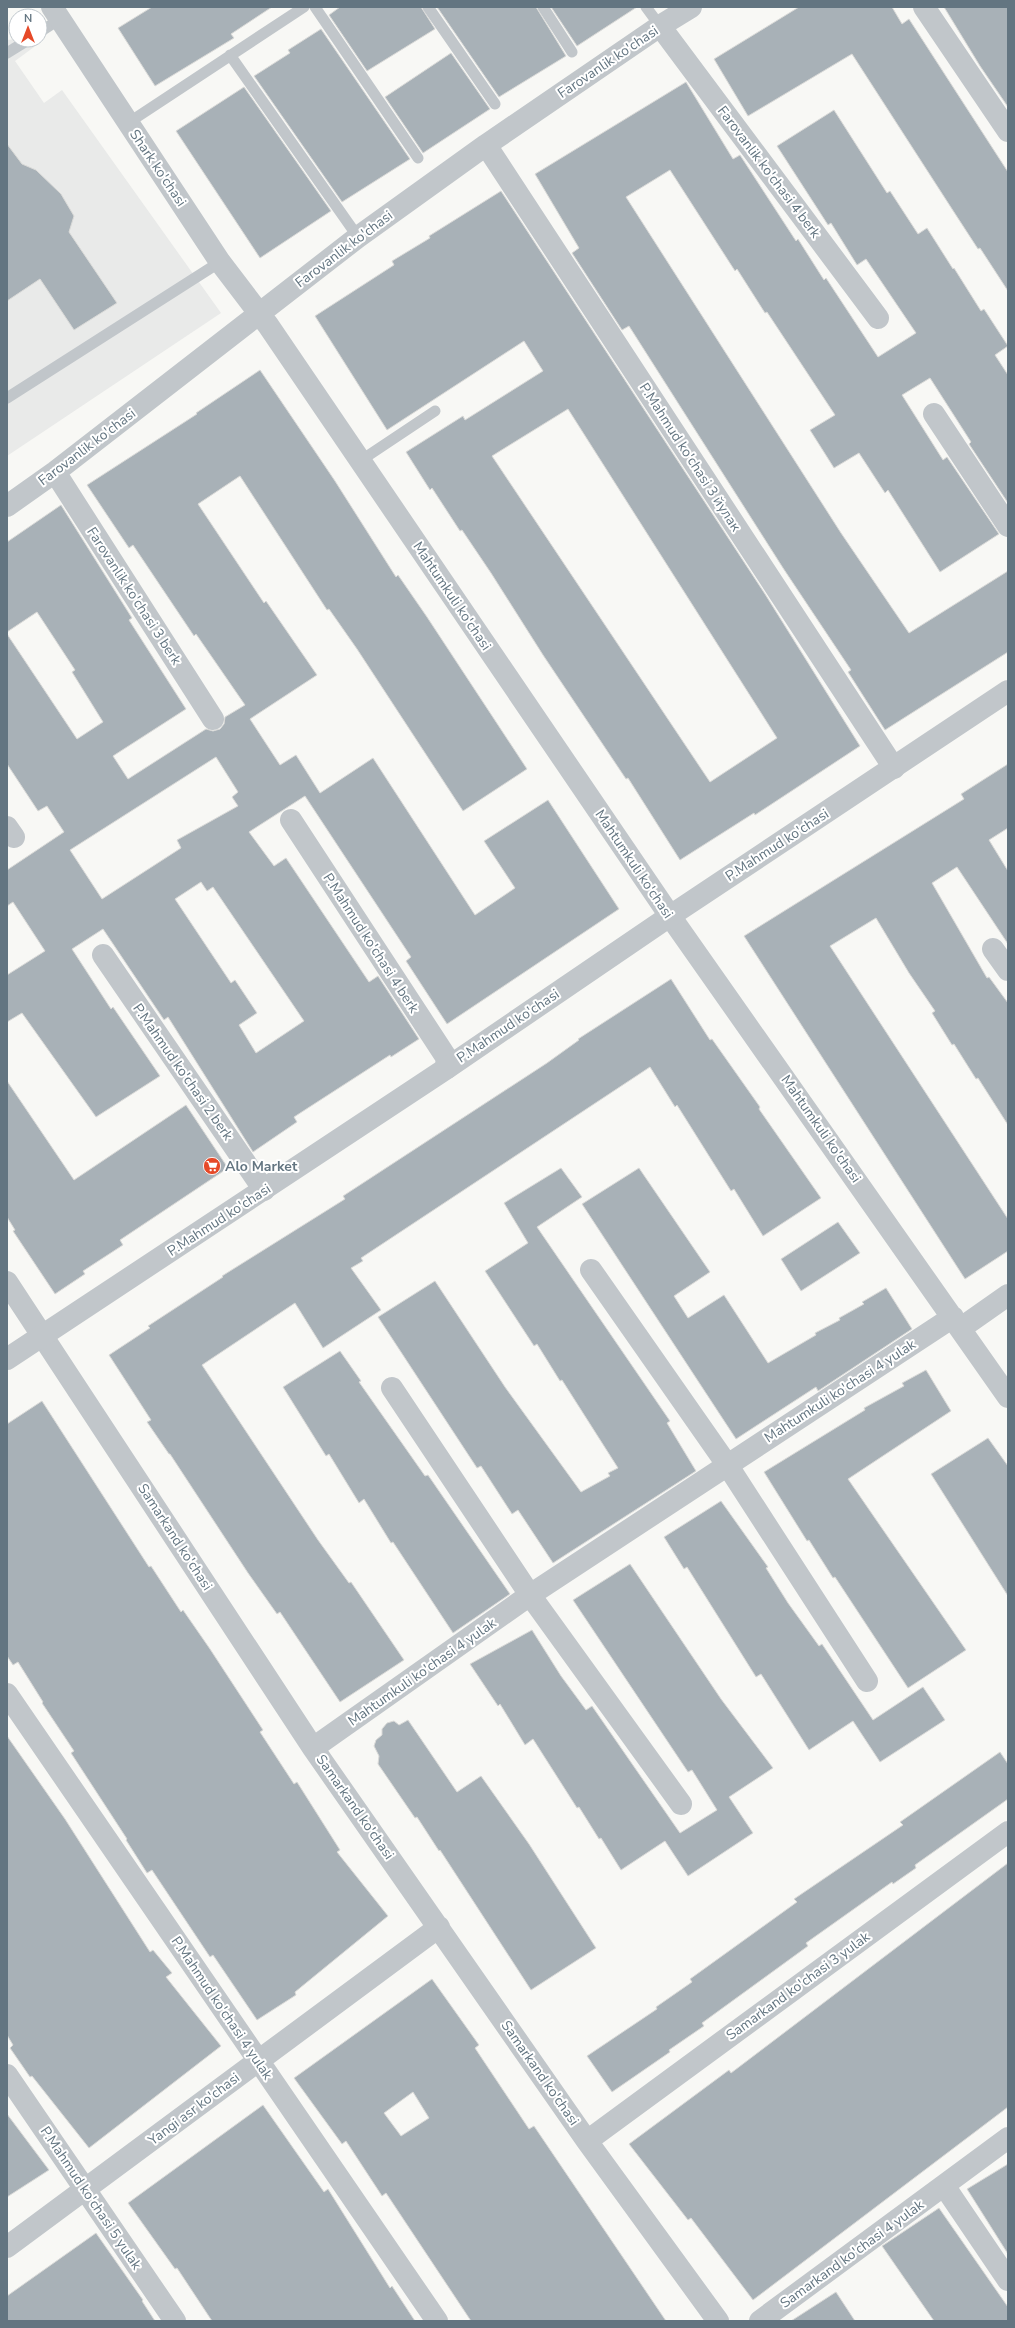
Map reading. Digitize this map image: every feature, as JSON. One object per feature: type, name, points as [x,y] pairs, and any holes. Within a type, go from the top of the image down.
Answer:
[{"type":"street","name":"Farovanlik ko'chasi","points":[[7,506],[264,319],[358,237],[486,145],[660,26],[691,7]]},
{"type":"street","points":[[924,7],[1008,131]]},
{"type":"street","name":"Shark ko'chasi","points":[[56,13],[220,262],[264,319]]},
{"type":"street","name":"Farovanlik ko'chasi 4 berk","points":[[660,26],[878,318]]},
{"type":"street","name":"P.Mahmud ko'chasi 3 йулак","points":[[486,145],[894,768]]},
{"type":"street","name":"Mahtumkuli ko'chasi","points":[[264,319],[670,916],[957,1322],[1008,1397]]},
{"type":"street","points":[[934,414],[1008,526]]},
{"type":"street","name":"Farovanlik ko'chasi 3 berk","points":[[55,472],[213,719]]},
{"type":"street","name":"P.Mahmud ko'chasi","points":[[7,1359],[447,1068],[670,916],[1008,691]]},
{"type":"street","name":"P.Mahmud ko'chasi 4 berk","points":[[291,820],[446,1057],[447,1068]]},
{"type":"street","points":[[993,949],[1008,970]]},
{"type":"street","name":"P.Mahmud ko'chasi 2 berk","points":[[102,955],[264,1190]]},
{"type":"street","points":[[591,1270],[728,1466],[867,1681]]},
{"type":"street","name":"Samarkand ko'chasi","points":[[7,1282],[313,1748],[439,1926],[587,2141],[718,2321]]},
{"type":"street","name":"Mahtumkuli ko'chasi 4 yulak","points":[[313,1748],[530,1595],[728,1466],[957,1322],[1008,1295]]},
{"type":"street","points":[[392,1388],[530,1595],[681,1804]]},
{"type":"street","name":"P.Mahmud ko'chasi 4 yulak","points":[[7,1694],[437,2321]]},
{"type":"street","name":"Samarkand ko'chasi 3 yulak","points":[[587,2141],[1008,1832]]},
{"type":"street","name":"Yangi asr ko'chasi","points":[[7,2247],[439,1926]]},
{"type":"street","name":"P.Mahmud ko'chasi 5 yulak","points":[[7,2076],[175,2321]]},
{"type":"street","name":"Samarkand ko'chasi 4 yulak","points":[[760,2321],[944,2187],[1008,2138]]},
{"type":"street","points":[[944,2187],[1008,2280]]},
{"type":"lane","points":[[128,123],[304,7]]},
{"type":"lane","points":[[315,7],[418,158]]},
{"type":"lane","points":[[428,7],[495,104]]},
{"type":"lane","points":[[543,7],[572,52]]},
{"type":"lane","points":[[646,7],[660,26]]},
{"type":"lane","points":[[48,22],[56,13]]},
{"type":"lane","points":[[7,54],[16,48]]},
{"type":"lane","points":[[230,55],[358,237]]},
{"type":"lane","points":[[7,398],[220,262]]},
{"type":"lane","points":[[360,461],[435,411]]},
{"type":"shaded area","points":[[7,40],[8,48],[33,48],[15,61],[44,103],[62,90],[221,313],[7,456]]},
{"type":"building","points":[[152,7],[272,7],[231,34],[234,38],[155,86],[118,28]]},
{"type":"building","points":[[340,7],[421,7],[435,29],[367,71],[329,15]]},
{"type":"building","points":[[437,7],[536,7],[566,56],[499,97]]},
{"type":"building","points":[[551,7],[637,7],[577,46]]},
{"type":"building","points":[[799,7],[892,7],[902,24],[909,19],[1008,172],[1008,291],[980,248],[978,249],[852,54],[748,116],[714,59]]},
{"type":"building","points":[[944,7],[1008,7],[1008,107],[980,66]]},
{"type":"building","points":[[321,29],[410,159],[342,202],[254,76],[290,53],[288,50]]},
{"type":"building","points":[[451,53],[490,109],[423,153],[385,97]]},
{"type":"building","points":[[686,82],[733,159],[740,155],[796,241],[798,239],[824,280],[826,278],[878,357],[916,333],[866,259],[857,265],[831,223],[828,225],[777,146],[834,110],[887,193],[890,191],[918,234],[927,228],[981,311],[984,309],[1008,346],[995,355],[1008,375],[1008,503],[969,444],[971,442],[930,378],[902,395],[943,460],[947,457],[999,534],[940,572],[888,490],[885,493],[859,453],[834,468],[810,430],[835,415],[767,312],[765,313],[737,269],[735,271],[670,170],[626,197],[841,533],[909,633],[1008,571],[1008,652],[885,730],[848,672],[851,670],[783,568],[629,326],[622,330],[572,253],[579,248],[535,174]]},
{"type":"building","points":[[244,87],[331,211],[260,258],[176,131]]},
{"type":"building","points":[[7,144],[22,164],[36,170],[61,194],[74,216],[69,232],[117,303],[74,330],[40,279],[7,301]]},
{"type":"building","points":[[501,191],[765,594],[860,746],[755,815],[754,813],[680,860],[628,778],[626,779],[543,655],[491,573],[462,530],[460,531],[432,488],[430,490],[406,452],[463,416],[465,420],[543,371],[524,341],[387,430],[315,316],[394,265],[392,261],[430,238],[429,236]],"holes":[[[568,409],[777,738],[710,782],[492,456]]]},
{"type":"building","points":[[260,370],[335,481],[396,577],[398,575],[427,617],[527,769],[463,811],[357,649],[329,609],[327,610],[240,476],[198,504],[264,603],[266,601],[317,675],[250,719],[280,765],[296,755],[320,793],[373,758],[475,915],[515,888],[484,841],[548,800],[619,909],[447,1024],[406,961],[411,957],[305,796],[249,832],[274,866],[286,858],[369,982],[378,976],[419,1039],[391,1057],[390,1055],[294,1117],[297,1122],[253,1152],[168,1017],[164,1020],[103,929],[72,949],[111,1009],[113,1007],[160,1076],[96,1117],[22,1013],[7,1022],[7,975],[45,951],[13,902],[7,906],[7,870],[64,832],[47,806],[38,811],[7,764],[7,634],[77,739],[103,722],[72,672],[75,670],[37,612],[7,632],[7,542],[61,505],[132,618],[129,620],[186,709],[113,756],[128,779],[206,729],[213,731],[220,729],[224,724],[225,717],[245,705],[196,634],[194,636],[133,545],[129,548],[87,485],[197,414],[196,413]],"holes":[[[216,757],[238,792],[232,797],[238,806],[177,840],[181,848],[102,899],[70,850]],[[201,882],[207,891],[213,887],[304,1021],[256,1053],[239,1025],[257,1013],[235,980],[231,983],[175,899]]]},
{"type":"building","points":[[1008,764],[1008,828],[989,840],[1008,871],[1008,944],[957,867],[932,883],[987,978],[989,977],[1008,1003],[1008,1125],[978,1078],[976,1079],[954,1044],[952,1045],[932,1013],[935,1011],[909,973],[876,918],[830,946],[1008,1219],[1008,1251],[965,1279],[744,936],[964,799],[961,794]]},
{"type":"building","points":[[671,979],[710,1040],[712,1039],[760,1107],[759,1109],[821,1198],[763,1236],[734,1189],[731,1191],[677,1105],[675,1107],[650,1067],[361,1258],[363,1261],[351,1268],[381,1310],[323,1348],[295,1303],[202,1365],[318,1540],[349,1583],[351,1582],[404,1660],[340,1702],[280,1612],[277,1614],[248,1573],[170,1454],[147,1422],[151,1420],[109,1355],[150,1328],[148,1326],[223,1277],[222,1276],[345,1199],[343,1196],[547,1063],[579,1040],[578,1039]]},
{"type":"building","points":[[7,1081],[74,1180],[186,1105],[228,1168],[120,1240],[123,1245],[83,1271],[85,1274],[55,1294],[13,1231],[15,1230],[7,1217]]},
{"type":"building","points":[[561,1168],[582,1197],[537,1227],[670,1421],[667,1423],[696,1471],[553,1563],[518,1510],[512,1514],[481,1466],[477,1468],[378,1317],[435,1281],[505,1387],[581,1492],[610,1476],[608,1473],[618,1468],[562,1380],[560,1381],[537,1344],[534,1346],[485,1271],[528,1243],[504,1203]]},
{"type":"building","points":[[639,1168],[710,1272],[674,1296],[688,1318],[724,1295],[768,1363],[816,1335],[815,1333],[840,1320],[839,1318],[864,1304],[862,1302],[886,1288],[912,1329],[818,1391],[816,1387],[736,1439],[582,1204]]},
{"type":"building","points":[[838,1222],[860,1253],[801,1291],[781,1259]]},
{"type":"building","points":[[340,1351],[361,1381],[359,1382],[425,1476],[428,1475],[510,1594],[453,1633],[393,1542],[391,1543],[364,1499],[359,1503],[329,1454],[326,1456],[283,1387]]},
{"type":"building","points":[[926,1370],[951,1411],[848,1479],[966,1650],[908,1688],[835,1577],[833,1578],[809,1540],[807,1541],[764,1472],[865,1410],[864,1408],[904,1386],[902,1383]]},
{"type":"building","points":[[42,1401],[149,1567],[151,1566],[181,1612],[183,1610],[263,1730],[260,1732],[294,1784],[297,1782],[340,1850],[337,1852],[388,1916],[295,1992],[296,1995],[257,2020],[213,1955],[210,1957],[152,1870],[147,1873],[126,1840],[127,1839],[71,1753],[74,1751],[42,1703],[43,1702],[18,1662],[13,1665],[7,1656],[7,1424]]},
{"type":"building","points":[[988,1438],[1008,1466],[1008,1596],[931,1474]]},
{"type":"building","points":[[721,1501],[768,1567],[766,1568],[788,1603],[819,1646],[822,1644],[873,1720],[923,1687],[945,1720],[880,1762],[853,1721],[809,1750],[761,1674],[756,1677],[687,1567],[684,1569],[664,1537]]},
{"type":"building","points":[[630,1564],[721,1699],[773,1768],[729,1797],[753,1833],[688,1876],[665,1841],[621,1870],[579,1807],[577,1808],[533,1739],[525,1745],[500,1704],[498,1706],[470,1664],[532,1630],[561,1676],[586,1710],[592,1706],[680,1833],[717,1810],[692,1770],[688,1772],[573,1600]]},
{"type":"building","points":[[408,1720],[457,1792],[481,1776],[529,1844],[596,1948],[531,1990],[440,1850],[439,1851],[417,1817],[415,1818],[378,1764],[379,1756],[374,1746],[376,1740],[382,1735],[382,1729],[387,1723],[394,1721],[399,1725]]},
{"type":"building","points":[[7,1736],[65,1819],[150,1952],[153,1950],[172,1973],[166,1977],[221,2046],[89,2148],[32,2076],[30,2077],[10,2048],[13,2045],[7,2035]]},
{"type":"building","points":[[1000,1752],[1008,1764],[1008,1799],[915,1865],[916,1868],[893,1884],[892,1882],[806,1943],[808,1946],[702,2023],[704,2026],[669,2050],[670,2052],[612,2092],[587,2056],[657,2009],[656,2007],[692,1982],[690,1979],[797,1902],[794,1899],[903,1825],[900,1822]]},
{"type":"building","points":[[1008,1863],[1008,2107],[753,2300],[691,2218],[688,2220],[629,2144],[729,2070],[731,2073]]},
{"type":"building","points":[[432,1979],[479,2045],[475,2048],[529,2129],[534,2126],[666,2321],[471,2321],[386,2193],[382,2196],[346,2141],[342,2144],[294,2078]],"holes":[[[413,2092],[429,2118],[401,2136],[384,2113]]]},
{"type":"building","points":[[263,2105],[324,2192],[328,2189],[390,2288],[392,2286],[415,2321],[212,2321],[177,2268],[175,2269],[128,2203]]},
{"type":"building","points":[[7,2114],[49,2170],[7,2197]]},
{"type":"building","points":[[1008,2164],[1008,2254],[967,2189]]},
{"type":"building","points":[[939,2208],[1008,2307],[1008,2321],[934,2321],[882,2246]]},
{"type":"building","points":[[96,2233],[143,2300],[142,2301],[155,2321],[7,2321],[7,2296]]},
{"type":"building","points":[[836,2292],[855,2321],[791,2321]]},
{"type":"place","name":"Alo Market","points":[[212,1166]]}]
